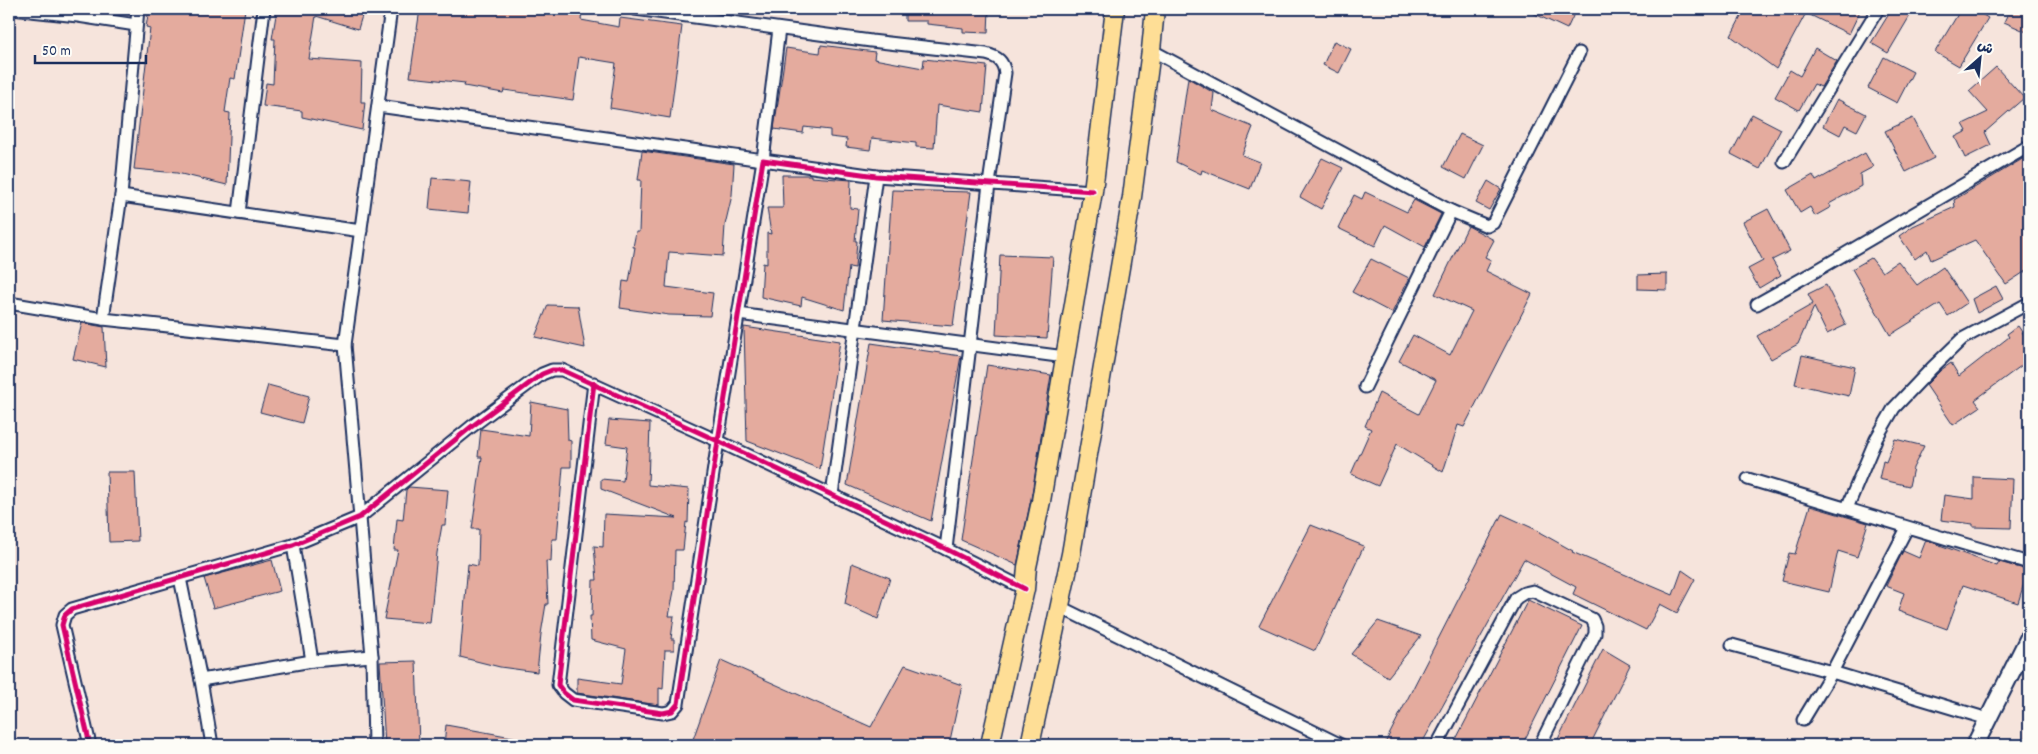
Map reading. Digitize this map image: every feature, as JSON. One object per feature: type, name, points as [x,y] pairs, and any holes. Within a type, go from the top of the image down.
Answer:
[{"type":"main road","points":[[990,745],[1025,589],[1027,567],[1065,357],[1093,191],[1115,9]]},
{"type":"main road","points":[[1030,745],[1074,536],[1132,197],[1155,9]]},
{"type":"street","points":[[12,9],[78,16],[136,25]]},
{"type":"street","points":[[103,319],[121,196],[138,9]]},
{"type":"street","points":[[238,213],[264,9]]},
{"type":"street","points":[[374,745],[372,656],[345,345],[391,9]]},
{"type":"street","points":[[635,9],[672,11],[779,29],[986,54],[1000,60],[1004,66],[1005,73],[989,184],[946,549]]},
{"type":"street","points":[[1784,162],[1878,9]]},
{"type":"street","points":[[594,384],[558,685],[573,700],[663,713],[672,711],[678,704],[762,160],[779,29]]},
{"type":"street","points":[[1151,50],[1451,211],[1487,226],[1493,223],[1579,53]]},
{"type":"street","points":[[378,106],[876,176],[1093,191]]},
{"type":"street","points":[[1757,304],[2029,146]]},
{"type":"street","points":[[832,495],[876,176]]},
{"type":"street","points":[[121,196],[361,232]]},
{"type":"street","points":[[1365,386],[1451,211]]},
{"type":"street","points":[[9,303],[103,319],[345,345]]},
{"type":"street","points":[[1847,508],[1876,439],[1894,408],[1962,339],[2029,304]]},
{"type":"street","points":[[738,314],[1065,357]]},
{"type":"street","points":[[90,745],[62,625],[65,615],[72,609],[294,544],[360,517],[471,427],[542,374],[552,370],[562,370],[718,441],[946,549],[1025,589]]},
{"type":"street","points":[[1748,479],[2029,563]]},
{"type":"street","points":[[1804,720],[1832,672],[1907,528]]},
{"type":"street","points":[[294,544],[312,662]]},
{"type":"street","points":[[180,578],[212,745]]},
{"type":"street","points":[[1437,745],[1516,598],[1533,590],[1592,619],[1595,626],[1595,634],[1540,745]]},
{"type":"street","points":[[1060,607],[1341,745]]},
{"type":"street","points":[[1975,745],[2029,637]]},
{"type":"street","points":[[1732,645],[1832,672],[1988,719]]},
{"type":"street","points":[[201,680],[312,662],[372,656]]},
{"type":"building","points":[[149,9],[245,9],[235,79],[230,78],[225,112],[230,113],[227,185],[177,173],[134,169],[150,28],[146,27]]},
{"type":"building","points":[[277,9],[364,9],[358,29],[316,16],[309,59],[362,63],[361,102],[365,102],[362,130],[302,117],[302,111],[263,106],[266,83],[273,84],[275,39],[272,39]]},
{"type":"building","points":[[420,9],[556,9],[582,13],[581,20],[619,27],[620,18],[682,26],[670,118],[610,108],[616,63],[579,57],[573,100],[504,90],[503,93],[464,86],[465,83],[410,77]]},
{"type":"building","points":[[905,9],[989,9],[988,33],[963,32],[963,28],[927,24],[927,21],[905,21]]},
{"type":"building","points":[[1524,9],[1562,9],[1574,14],[1567,29]]},
{"type":"building","points":[[1745,9],[1861,9],[1849,34],[1806,13],[1776,69],[1731,36]]},
{"type":"building","points":[[1892,9],[1914,9],[1888,53],[1871,43]]},
{"type":"building","points":[[1961,9],[1973,9],[1988,18],[1959,66],[1935,52]]},
{"type":"building","points":[[2010,9],[2029,9],[2029,33],[2004,22]]},
{"type":"building","points":[[1334,41],[1351,49],[1339,73],[1323,65]]},
{"type":"building","points":[[821,45],[875,52],[874,59],[923,68],[924,59],[987,66],[983,112],[937,105],[934,148],[916,147],[916,143],[872,138],[870,150],[846,147],[847,139],[830,137],[830,130],[804,127],[803,133],[774,129],[786,48],[820,53]]},
{"type":"building","points":[[1815,48],[1837,61],[1821,87],[1814,84],[1799,110],[1775,97],[1790,70],[1800,76]]},
{"type":"building","points":[[1884,57],[1913,72],[1897,103],[1868,88]]},
{"type":"building","points":[[1996,67],[2024,98],[1985,132],[1991,145],[1965,158],[1955,137],[1967,131],[1963,124],[1988,112],[1969,91]]},
{"type":"building","points":[[1188,78],[1214,93],[1212,110],[1253,127],[1242,155],[1260,162],[1250,189],[1202,170],[1201,174],[1176,162]]},
{"type":"building","points":[[1837,99],[1866,114],[1857,131],[1845,125],[1840,135],[1823,126]]},
{"type":"building","points":[[1752,114],[1781,129],[1760,169],[1731,154]]},
{"type":"building","points":[[1913,118],[1934,158],[1906,172],[1885,131]]},
{"type":"building","points":[[1460,134],[1483,145],[1466,179],[1443,167]]},
{"type":"building","points":[[642,151],[734,164],[732,195],[725,225],[723,256],[669,252],[666,287],[713,293],[710,316],[669,315],[620,308],[623,281],[629,282],[636,232],[639,232],[641,180],[638,180]]},
{"type":"building","points":[[1865,153],[1873,167],[1860,174],[1861,186],[1829,204],[1831,207],[1815,216],[1810,207],[1800,213],[1787,190],[1813,175],[1816,181]]},
{"type":"building","points":[[2029,155],[2029,269],[2006,284],[1975,240],[1931,260],[1927,250],[1915,259],[1899,236],[1913,226],[1955,207],[1954,200]]},
{"type":"building","points":[[1322,158],[1343,168],[1321,209],[1300,197]]},
{"type":"building","points":[[782,175],[811,175],[811,177],[851,180],[850,208],[858,209],[855,241],[857,241],[855,268],[849,267],[844,310],[802,297],[801,306],[761,297],[763,263],[767,264],[767,233],[771,234],[767,208],[783,208]]},
{"type":"building","points":[[432,178],[471,182],[468,213],[429,209]]},
{"type":"building","points":[[1488,181],[1501,189],[1489,210],[1476,203]]},
{"type":"building","points":[[892,190],[971,192],[953,326],[883,320]]},
{"type":"building","points":[[1365,192],[1407,212],[1414,200],[1441,214],[1425,247],[1385,225],[1375,246],[1338,228],[1354,195],[1362,199]]},
{"type":"building","points":[[1768,209],[1790,251],[1772,260],[1781,275],[1759,288],[1748,269],[1763,261],[1743,222]]},
{"type":"building","points":[[1468,226],[1494,240],[1485,257],[1491,260],[1486,271],[1532,294],[1464,427],[1458,425],[1443,472],[1397,444],[1378,486],[1351,474],[1371,429],[1365,426],[1379,393],[1419,414],[1436,380],[1399,361],[1413,335],[1450,355],[1472,311],[1435,294]]},
{"type":"building","points":[[1000,255],[1053,257],[1047,338],[996,335]]},
{"type":"building","points":[[1871,258],[1882,272],[1898,261],[1917,285],[1943,267],[1967,303],[1948,316],[1940,304],[1890,335],[1852,269]]},
{"type":"building","points":[[1371,259],[1409,278],[1392,313],[1352,292]]},
{"type":"building","points":[[1667,274],[1667,290],[1638,289],[1638,275]]},
{"type":"building","points":[[1826,285],[1846,325],[1827,334],[1814,307],[1798,344],[1771,359],[1757,336],[1813,304],[1808,294]]},
{"type":"building","points":[[1996,286],[2003,299],[1977,313],[1972,299]]},
{"type":"building","points":[[548,305],[578,306],[585,348],[535,337]]},
{"type":"building","points":[[82,323],[104,327],[106,367],[73,359]]},
{"type":"building","points":[[2018,326],[2029,342],[2029,360],[1975,400],[1980,407],[1953,425],[1926,385],[1951,363],[1959,376],[2009,337],[2007,334]]},
{"type":"building","points":[[744,327],[840,341],[820,469],[747,441]]},
{"type":"building","points":[[871,343],[961,356],[931,521],[847,485]]},
{"type":"building","points":[[1802,355],[1855,367],[1849,396],[1795,384]]},
{"type":"building","points":[[987,365],[1051,375],[1031,499],[1017,565],[961,540]]},
{"type":"building","points":[[268,385],[309,396],[302,423],[260,412]]},
{"type":"building","points":[[531,402],[567,409],[568,440],[571,441],[571,467],[563,467],[557,539],[552,539],[551,562],[546,561],[548,604],[546,604],[541,634],[537,672],[500,667],[460,657],[468,564],[478,566],[479,529],[472,529],[482,457],[478,457],[481,429],[529,436]]},
{"type":"building","points":[[609,420],[650,423],[648,485],[689,489],[688,523],[686,522],[683,550],[675,550],[674,591],[669,616],[674,616],[671,639],[674,639],[674,650],[665,650],[663,689],[659,688],[659,705],[577,693],[577,678],[621,684],[626,649],[591,640],[590,616],[592,616],[593,580],[597,580],[594,546],[603,547],[604,514],[677,518],[601,489],[601,479],[623,481],[627,447],[606,444]]},
{"type":"building","points":[[1895,439],[1924,446],[1913,468],[1909,486],[1879,479],[1883,461],[1886,462]]},
{"type":"building","points":[[107,472],[135,472],[138,541],[109,542]]},
{"type":"building","points":[[1974,477],[2013,479],[2011,528],[1973,527],[1973,524],[1941,520],[1944,495],[1974,499]]},
{"type":"building","points":[[409,487],[448,490],[445,525],[442,525],[437,553],[430,623],[384,619],[398,550],[394,550],[397,519],[403,520],[406,490]]},
{"type":"building","points":[[1810,506],[1868,523],[1857,557],[1838,551],[1829,592],[1782,581],[1789,553],[1795,554]]},
{"type":"building","points":[[1502,514],[1539,531],[1572,552],[1673,595],[1682,570],[1695,579],[1677,613],[1660,604],[1646,630],[1573,594],[1576,587],[1524,559],[1421,745],[1384,745]]},
{"type":"building","points":[[1311,525],[1364,546],[1315,651],[1259,626]]},
{"type":"building","points":[[1926,540],[1997,566],[1999,562],[2028,570],[2018,603],[1963,585],[1947,629],[1898,611],[1904,593],[1886,586],[1903,551],[1919,558]]},
{"type":"building","points":[[272,560],[280,591],[213,608],[204,578]]},
{"type":"building","points":[[852,563],[890,578],[878,619],[845,604]]},
{"type":"building","points":[[1528,600],[1582,626],[1522,745],[1453,745]]},
{"type":"building","points":[[1378,621],[1421,636],[1388,677],[1351,654]]},
{"type":"building","points":[[1603,649],[1630,665],[1590,745],[1555,745]]},
{"type":"building","points":[[721,660],[871,727],[905,665],[962,685],[949,745],[724,745],[714,741],[712,745],[691,745]]},
{"type":"building","points":[[416,661],[419,745],[385,745],[380,662]]},
{"type":"building","points":[[446,725],[523,739],[522,745],[444,745]]},
{"type":"cycle path","points":[[1025,589],[946,549],[718,441],[763,160],[876,176],[1093,191]]},
{"type":"cycle path","points":[[90,745],[62,625],[65,615],[72,609],[293,545],[360,517],[471,427],[542,374],[552,370],[562,370],[718,441],[678,704],[672,711],[663,713],[573,700],[558,685],[594,383]]}]
